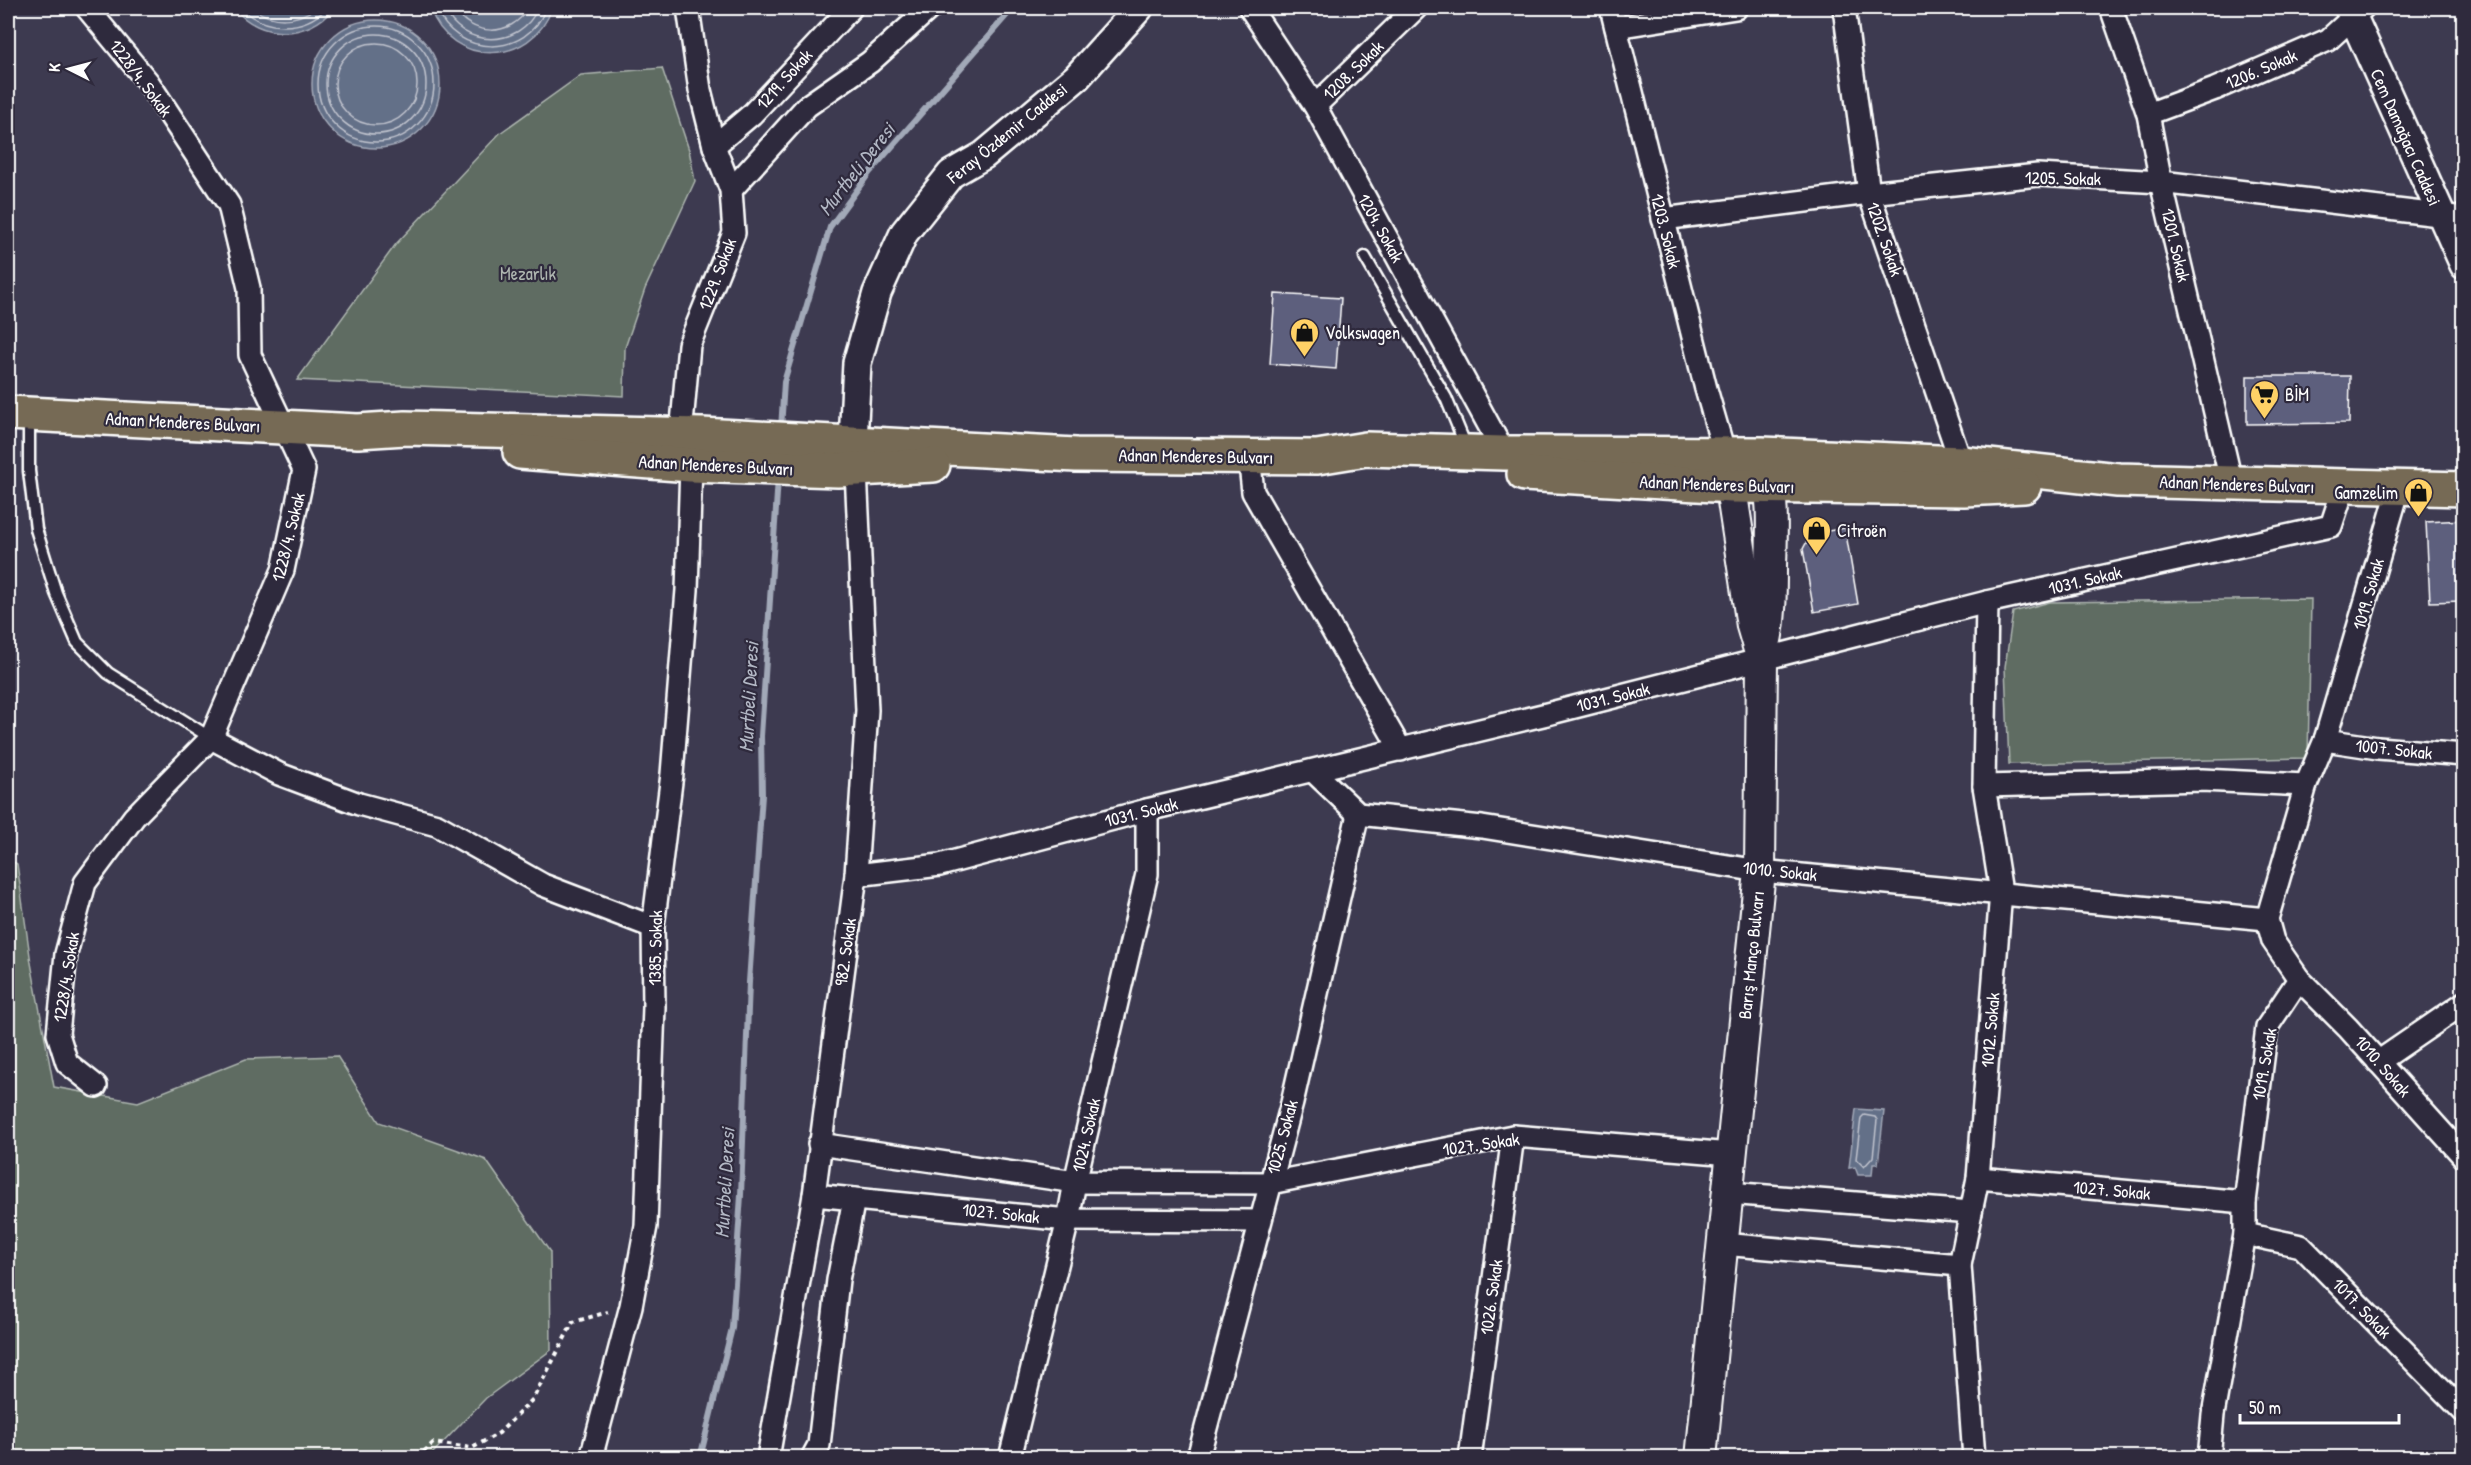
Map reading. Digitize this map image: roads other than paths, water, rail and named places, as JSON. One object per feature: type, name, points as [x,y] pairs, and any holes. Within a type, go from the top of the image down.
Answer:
[{"type":"main road","name":"Adnan Menderes Bulvarı","points":[[18,414],[358,430],[405,442],[845,456],[1317,457],[1366,449],[1504,453],[1762,454],[1961,463],[2118,480],[2232,485],[2463,489]]},
{"type":"main road","points":[[1762,454],[1772,487],[1770,623],[1762,660]]},
{"type":"main road","name":"Barış Manço Bulvarı","points":[[1701,1458],[1760,870],[1762,660],[1752,626],[1732,486],[1725,455]]},
{"type":"main road","name":"Adnan Menderes Bulvarı","points":[[1317,457],[1365,468],[1548,475],[1732,486],[1964,489],[2118,480]]},
{"type":"street","name":"1228/4. Sokak","points":[[87,8],[148,82],[229,205],[249,288],[250,355],[304,470],[283,570],[211,738],[134,817],[86,883],[66,954],[57,1034],[67,1063],[96,1086]]},
{"type":"street","name":"1229. Sokak","points":[[687,8],[700,90],[714,146],[731,190],[734,233],[688,345],[694,450]]},
{"type":"street","name":"1219. Sokak","points":[[714,146],[752,114],[851,8]]},
{"type":"street","points":[[731,190],[807,106],[870,62],[930,8]]},
{"type":"street","name":"Feray Özdemir Caddesi","points":[[845,456],[857,363],[877,293],[904,233],[951,174],[984,155],[1077,77],[1138,8]]},
{"type":"street","name":"1204. Sokak","points":[[1250,8],[1315,106],[1504,453]]},
{"type":"street","name":"1208. Sokak","points":[[1315,106],[1416,8]]},
{"type":"street","points":[[1613,17],[1736,8]]},
{"type":"street","name":"1202. Sokak","points":[[1844,8],[1869,193],[1961,463]]},
{"type":"street","name":"1201. Sokak","points":[[2111,8],[2148,114],[2161,182],[2232,485]]},
{"type":"street","name":"1206. Sokak","points":[[2148,114],[2215,89],[2328,40],[2355,10]]},
{"type":"street","name":"Cem Damağacı Caddesi","points":[[2355,10],[2452,217],[2463,266]]},
{"type":"street","name":"1203. Sokak","points":[[1613,17],[1725,455]]},
{"type":"street","name":"1205. Sokak","points":[[1663,219],[1869,193],[2038,175],[2161,182],[2452,217]]},
{"type":"street","name":"1385. Sokak","points":[[591,1458],[631,1306],[646,1226],[654,1007],[653,927],[672,774],[687,590],[694,450]]},
{"type":"street","name":"982. Sokak","points":[[768,1458],[814,1195],[856,875],[867,710],[845,456]]},
{"type":"street","points":[[1249,456],[1252,492],[1401,750]]},
{"type":"street","name":"1031. Sokak","points":[[856,875],[940,865],[1148,810],[1401,750],[1987,602],[2331,526],[2344,487]]},
{"type":"street","name":"1019. Sokak","points":[[2267,919],[2306,785],[2325,740],[2398,488]]},
{"type":"street","name":"1012. Sokak","points":[[1974,1458],[1960,1265],[1978,1178],[2001,892],[1984,786],[1987,602]]},
{"type":"street","points":[[211,738],[279,774],[359,804],[437,825],[543,885],[653,927]]},
{"type":"street","name":"1007. Sokak","points":[[2325,740],[2378,748],[2463,755]]},
{"type":"street","points":[[1313,771],[1358,814]]},
{"type":"street","points":[[1984,786],[2202,780],[2306,785]]},
{"type":"street","name":"1024. Sokak","points":[[1010,1458],[1068,1220],[1147,874],[1148,810]]},
{"type":"street","name":"1010. Sokak","points":[[1358,814],[1482,827],[1760,870],[2267,919]]},
{"type":"street","name":"1025. Sokak","points":[[1198,1458],[1292,1103],[1358,814]]},
{"type":"street","points":[[2267,919],[2273,941],[2299,979]]},
{"type":"street","name":"1019. Sokak","points":[[2209,1458],[2213,1415],[2245,1234],[2245,1202],[2267,1027],[2299,979]]},
{"type":"street","name":"1010. Sokak","points":[[2299,979],[2349,1028],[2463,1157]]},
{"type":"street","points":[[2378,1062],[2463,1003]]},
{"type":"street","name":"1027. Sokak","points":[[819,1144],[1075,1182],[1270,1183],[1513,1136],[1731,1154]]},
{"type":"street","name":"1026. Sokak","points":[[1470,1458],[1513,1136]]},
{"type":"street","name":"1027. Sokak","points":[[1978,1178],[2245,1202]]},
{"type":"street","points":[[1728,1193],[1971,1212]]},
{"type":"street","name":"1027. Sokak","points":[[814,1195],[1068,1220],[1260,1221]]},
{"type":"street","points":[[812,1458],[819,1445],[838,1280],[854,1199]]},
{"type":"street","name":"1017. Sokak","points":[[2245,1234],[2301,1246],[2463,1412]]},
{"type":"street","points":[[1723,1244],[1960,1265]]},
{"type":"lane","points":[[1365,257],[1446,398],[1468,452]]},
{"type":"lane","points":[[18,414],[29,471],[36,529],[56,593],[78,642],[108,673],[211,738]]},
{"type":"water","points":[[234,8],[334,8],[311,26],[298,31],[284,32],[257,26]]},
{"type":"water","points":[[430,8],[552,8],[542,27],[527,41],[510,50],[491,53],[472,50],[455,42],[440,28]]},
{"type":"water","points":[[376,20],[400,25],[421,39],[435,60],[440,84],[435,108],[421,129],[400,143],[376,148],[352,143],[331,129],[317,108],[312,84],[317,60],[331,39],[352,25]]},
{"type":"water","points":[[1856,1109],[1884,1111],[1878,1164],[1873,1164],[1872,1175],[1858,1175],[1855,1167],[1849,1168]]},
{"type":"waterway","name":"Murtbeli Deresi","points":[[781,429],[784,382],[830,227],[870,172],[1013,8]]},
{"type":"waterway","name":"Murtbeli Deresi","points":[[700,1458],[732,1328],[741,1195],[749,982],[762,795],[761,736],[778,478]]},
{"type":"place","name":"Volkswagen","points":[[1304,358]]},
{"type":"place","name":"BİM","points":[[2264,420]]},
{"type":"place","name":"Gamzelim","points":[[2419,518]]},
{"type":"place","name":"Citroën","points":[[1816,556]]},
{"type":"park label","name":"Mezarlık","points":[[528,273]]}]
